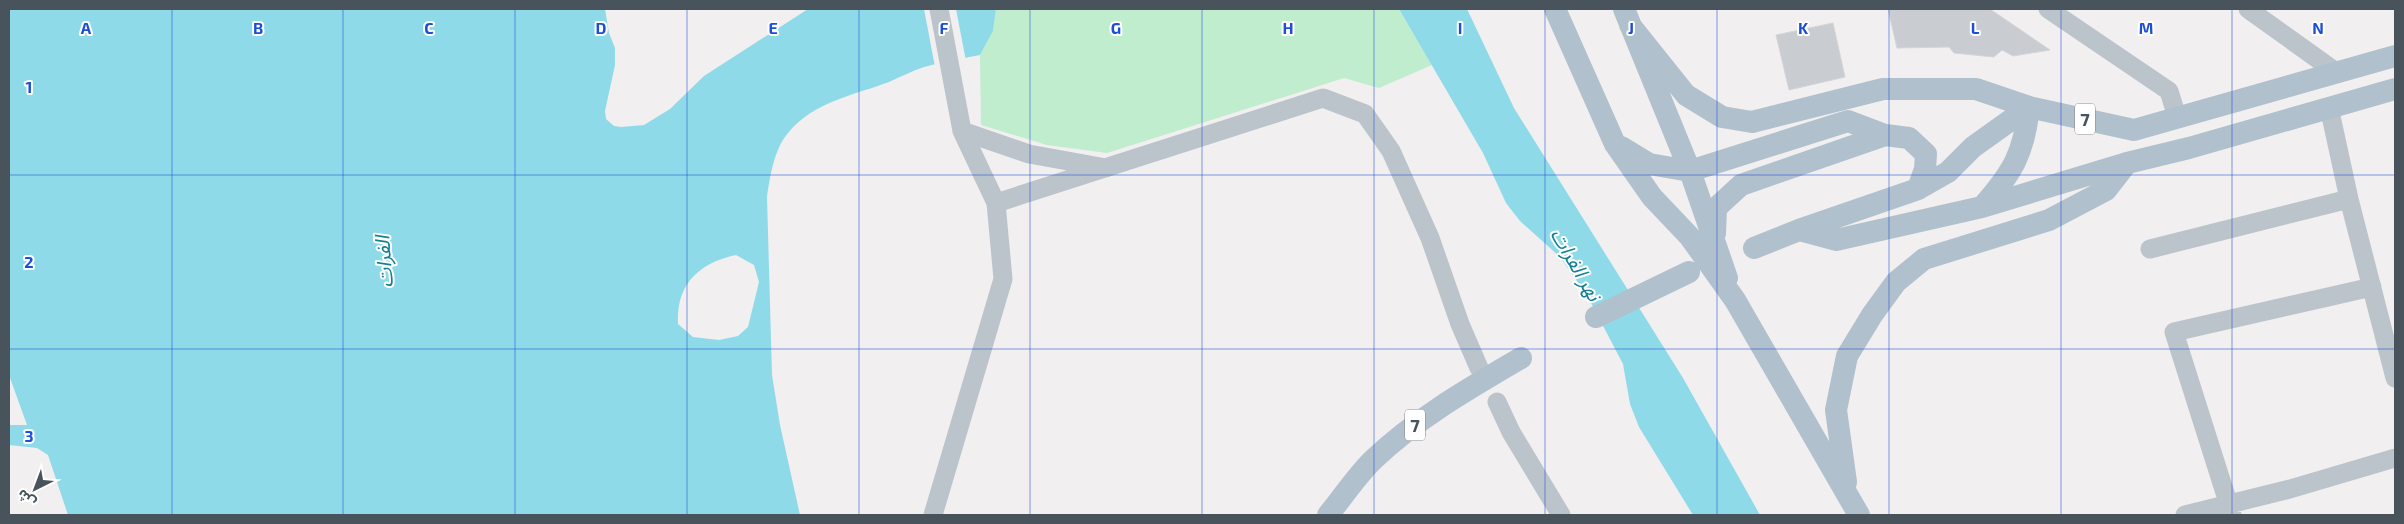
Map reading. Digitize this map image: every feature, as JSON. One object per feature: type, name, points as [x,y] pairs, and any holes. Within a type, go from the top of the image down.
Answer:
[{"type":"main road","points":[[1555,9],[1615,144],[1652,197],[1690,237],[1735,300],[1859,515]]},
{"type":"main road","points":[[1627,17],[1690,171],[1735,300]]},
{"type":"main road","points":[[1627,17],[1686,95],[1722,117],[1752,122],[1883,89],[1976,89],[2029,108]]},
{"type":"main road","name":"7","points":[[2029,108],[2134,130],[2395,56]]},
{"type":"main road","points":[[1799,230],[1836,240],[1982,207],[2127,162],[2189,148],[2395,89]]},
{"type":"main road","points":[[1754,248],[1799,230],[1918,189],[1948,172],[1973,147],[2029,108]]},
{"type":"main road","points":[[1982,207],[2002,184],[2016,163],[2026,136],[2029,108]]},
{"type":"main road","points":[[1615,144],[1650,164],[1690,171],[1848,121],[1885,135],[1909,138],[1926,154],[1925,168],[1918,189]]},
{"type":"main road","points":[[1714,236],[1716,208],[1740,185],[1885,135]]},
{"type":"main road","points":[[1847,493],[1836,410],[1847,356],[1872,315],[1896,282],[1924,259],[2049,220],[2106,190],[2127,162]]},
{"type":"main road","points":[[1596,317],[1689,272]]},
{"type":"main road","name":"7","points":[[1328,515],[1373,460],[1404,434],[1441,405],[1521,358]]},
{"type":"street","points":[[933,515],[1003,279],[996,203],[962,131],[939,9]]},
{"type":"street","points":[[2048,9],[2168,91],[2176,117]]},
{"type":"street","points":[[2248,9],[2336,72]]},
{"type":"street","points":[[996,203],[1110,168],[1323,98],[1365,114],[1391,151],[1430,238],[1460,324],[1479,368]]},
{"type":"street","points":[[2329,107],[2349,199],[2395,378]]},
{"type":"street","points":[[962,131],[1029,154],[1110,168]]},
{"type":"street","points":[[2150,249],[2349,199]]},
{"type":"street","points":[[2231,510],[2174,332],[2372,287]]},
{"type":"street","points":[[1497,402],[1511,432],[1561,515]]},
{"type":"street","points":[[2185,515],[2231,510],[2395,458]]},
{"type":"green space","points":[[996,9],[1399,9],[1432,65],[1379,88],[1344,78],[1107,153],[1047,145],[981,125],[980,55],[993,31]]},
{"type":"water","name":"الفرات","points":[[9,9],[605,9],[609,33],[615,48],[615,65],[605,111],[606,119],[614,126],[621,127],[644,125],[670,109],[704,76],[808,9],[996,9],[993,31],[980,55],[924,67],[889,82],[835,101],[809,114],[798,122],[779,147],[771,172],[767,197],[772,375],[780,425],[800,515],[68,515],[48,455],[37,448],[9,445],[9,425],[27,425],[9,375]],"holes":[[[736,255],[754,265],[759,282],[748,327],[738,336],[719,340],[693,337],[678,324],[678,310],[681,297],[692,278],[701,270],[711,264]]]},
{"type":"water","name":"نهر الفرات","points":[[1399,9],[1467,9],[1514,108],[1683,378],[1760,515],[1693,515],[1639,427],[1630,404],[1623,364],[1588,297],[1560,257],[1520,221],[1506,203],[1483,153]]},
{"type":"pier","points":[[924,9],[956,9],[966,61],[935,67]]},
{"type":"building","points":[[1888,9],[1990,9],[2050,50],[2013,56],[2002,50],[1994,57],[1954,53],[1949,47],[1897,48]]},
{"type":"building","points":[[1833,23],[1845,77],[1789,90],[1776,35]]}]
